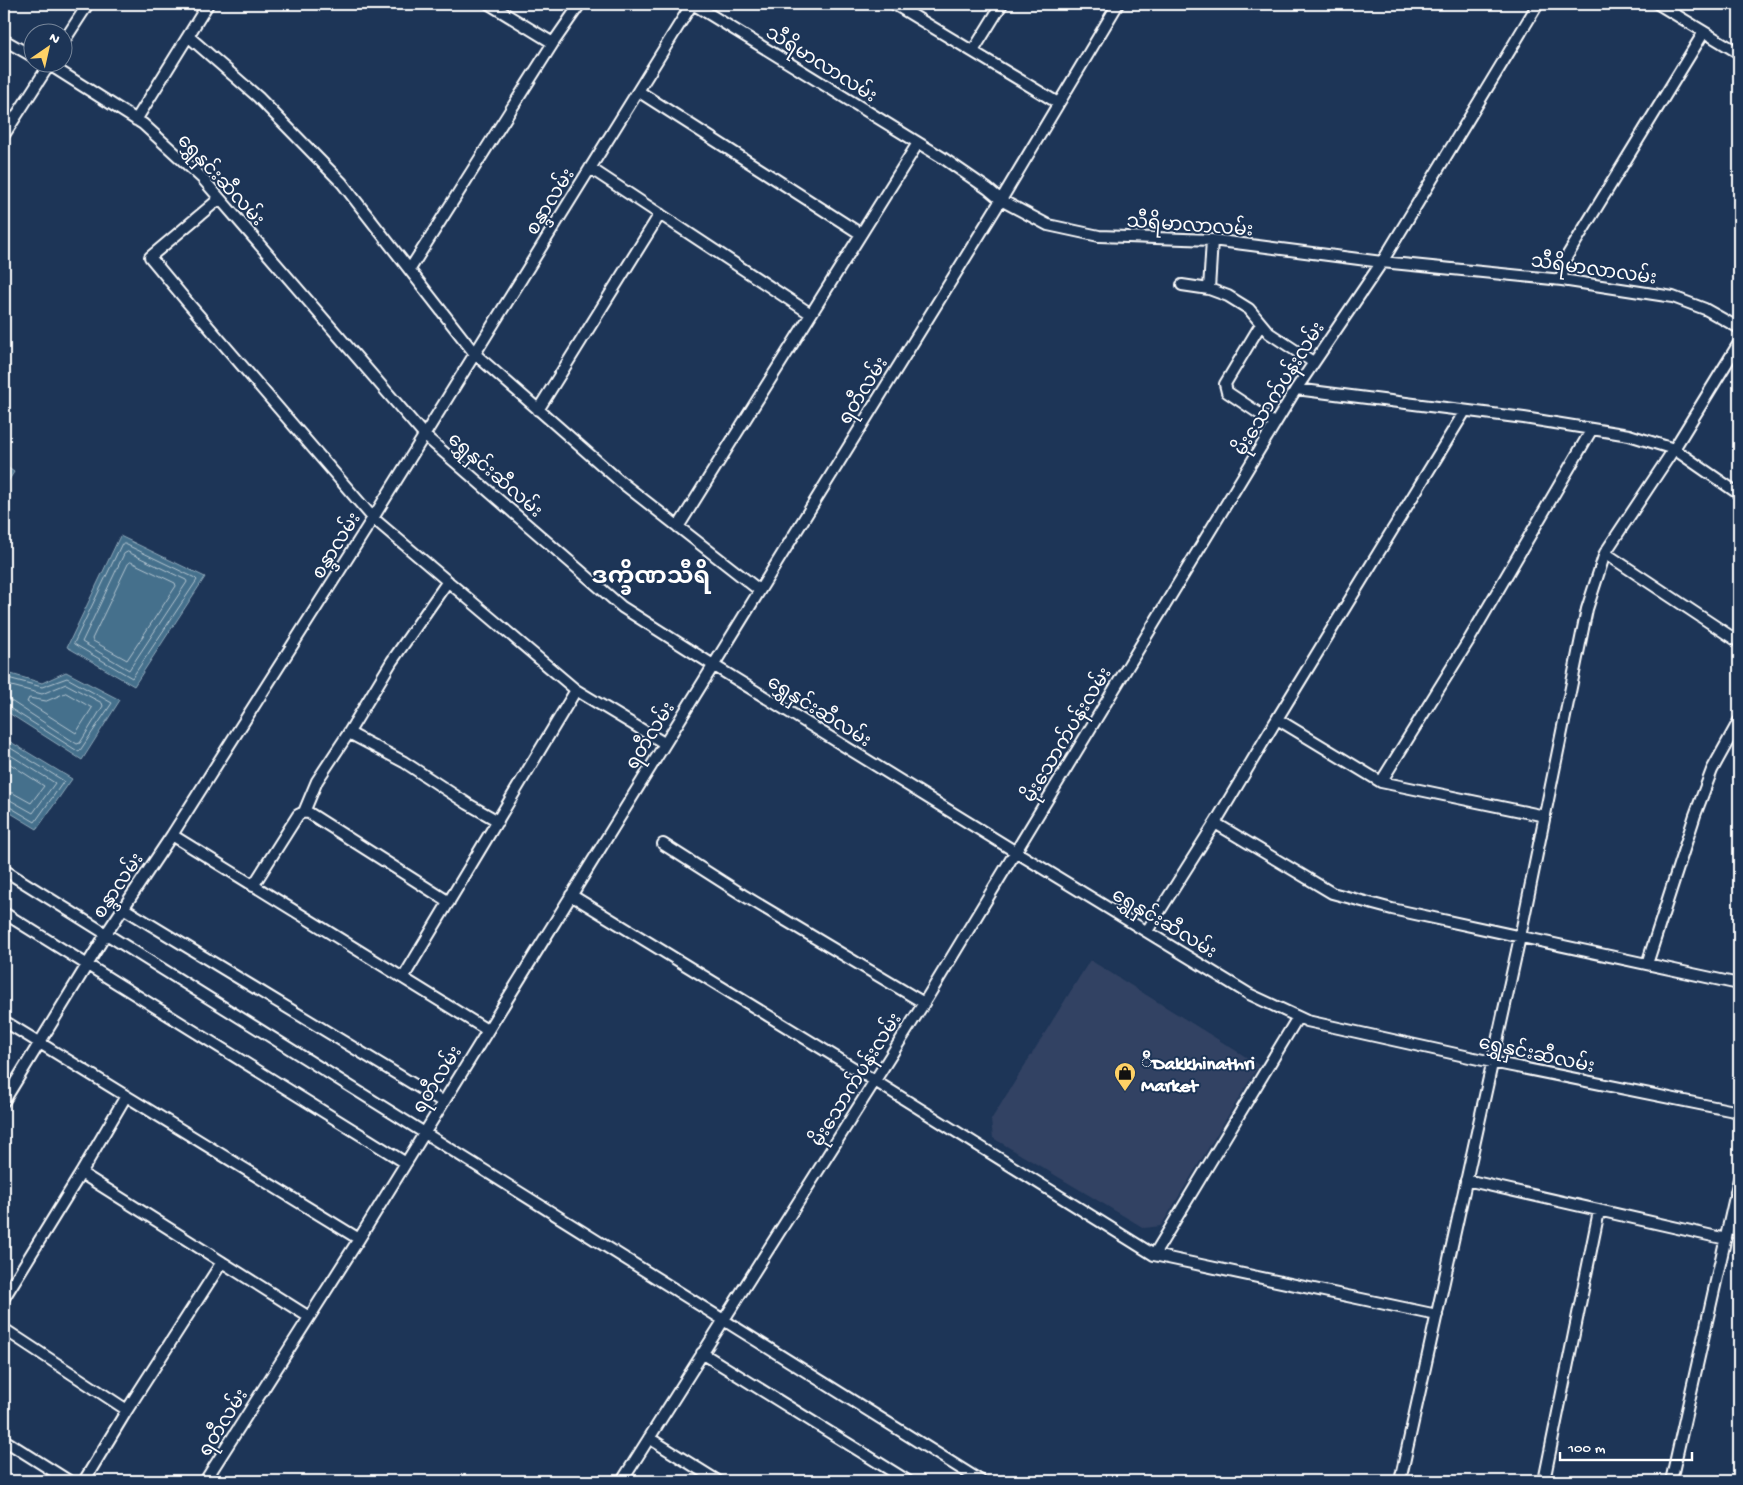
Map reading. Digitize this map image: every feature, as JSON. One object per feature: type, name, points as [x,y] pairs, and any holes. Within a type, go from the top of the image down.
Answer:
[{"type":"street","points":[[72,29],[88,4]]},
{"type":"street","points":[[136,120],[208,4]]},
{"type":"street","points":[[489,4],[553,43]]},
{"type":"street","points":[[410,269],[553,43],[580,4]]},
{"type":"street","name":"စန္ဒာလမ်း","points":[[4,1101],[106,934],[172,835],[373,518],[692,4]]},
{"type":"street","name":"သီရိမာလာလမ်း","points":[[692,4],[918,143],[988,189],[1001,200],[1048,225],[1099,236],[1212,240],[1382,262],[1562,280],[1673,297],[1705,309],[1739,328]]},
{"type":"street","points":[[894,4],[1058,103]]},
{"type":"street","points":[[973,51],[1002,4]]},
{"type":"street","name":"ရတီလမ်း","points":[[205,1481],[406,1163],[1001,200],[1118,4]]},
{"type":"street","name":"မိုးသောက်ပန်းလမ်း","points":[[622,1481],[924,1003],[1296,389],[1382,262],[1538,4]]},
{"type":"street","points":[[1658,4],[1739,53]]},
{"type":"street","points":[[1562,280],[1564,261],[1704,32]]},
{"type":"street","points":[[188,36],[258,97],[342,183],[475,354],[621,482],[759,590]]},
{"type":"street","points":[[4,40],[22,50]]},
{"type":"street","points":[[4,136],[43,72]]},
{"type":"street","name":"ရွှေနှင်းဆီလမ်း","points":[[63,72],[143,124],[202,178],[424,435],[622,606],[713,665],[1249,994],[1307,1021],[1492,1062],[1739,1112]]},
{"type":"street","points":[[638,90],[861,234]]},
{"type":"street","points":[[678,527],[918,143]]},
{"type":"street","points":[[590,168],[811,314]]},
{"type":"street","points":[[219,199],[150,256],[373,518],[576,690],[664,743]]},
{"type":"street","points":[[538,410],[660,214]]},
{"type":"street","points":[[1209,289],[1212,240]]},
{"type":"street","points":[[1182,285],[1209,289],[1228,296],[1249,309],[1269,333],[1313,362]]},
{"type":"street","points":[[1261,324],[1225,384],[1227,392],[1275,424]]},
{"type":"street","points":[[1400,1481],[1520,937],[1587,609],[1605,553],[1674,449],[1739,343]]},
{"type":"street","points":[[1296,389],[1629,435],[1674,449],[1739,494]]},
{"type":"street","points":[[1147,931],[1215,824],[1465,411]]},
{"type":"street","points":[[1381,782],[1469,640],[1592,429]]},
{"type":"street","points":[[1605,553],[1739,642]]},
{"type":"street","points":[[253,886],[298,815],[304,812],[317,781],[388,669],[448,581]]},
{"type":"street","points":[[403,978],[576,690]]},
{"type":"street","points":[[1278,719],[1381,782],[1545,816]]},
{"type":"street","points":[[1647,964],[1695,816],[1709,779],[1739,721]]},
{"type":"street","points":[[349,733],[404,762],[468,804],[498,821]]},
{"type":"street","points":[[304,812],[309,813],[449,902]]},
{"type":"street","points":[[1215,824],[1332,893],[1392,909],[1739,984]]},
{"type":"street","points":[[172,835],[487,1030]]},
{"type":"street","points":[[663,844],[743,895],[924,1003]]},
{"type":"street","points":[[4,870],[424,1132],[722,1321],[981,1481]]},
{"type":"street","points":[[570,895],[875,1081],[1154,1255],[1436,1315]]},
{"type":"street","points":[[123,908],[443,1102]]},
{"type":"street","points":[[4,913],[406,1163]]},
{"type":"street","points":[[1154,1255],[1298,1016]]},
{"type":"street","points":[[4,1021],[359,1238]]},
{"type":"street","points":[[4,1298],[126,1096]]},
{"type":"street","points":[[81,1173],[309,1317]]},
{"type":"street","points":[[1671,1481],[1739,1179]]},
{"type":"street","points":[[1466,1180],[1726,1240]]},
{"type":"street","points":[[1544,1481],[1600,1211]]},
{"type":"street","points":[[84,1481],[222,1262]]},
{"type":"street","points":[[4,1330],[127,1410]]},
{"type":"street","points":[[702,1353],[908,1481]]},
{"type":"street","points":[[649,1438],[718,1481]]},
{"type":"street","points":[[4,1440],[69,1481]]},
{"type":"shaded area","name":"ီDakkhinathri Market","points":[[1090,960],[1259,1065],[1161,1226],[1144,1228],[993,1138],[991,1120]]},
{"type":"water","points":[[4,465],[14,472],[4,488]]},
{"type":"water","points":[[120,536],[205,577],[134,686],[67,647]]},
{"type":"water","points":[[4,672],[42,683],[66,672],[120,700],[82,760],[4,710]]},
{"type":"water","points":[[4,738],[72,779],[37,829],[4,809]]},
{"type":"place","name":"ီDakkhinathri Market","points":[[1125,1092]]},
{"type":"district","name":"ဒက္ခိဏသီရိ","points":[[651,575]]}]
